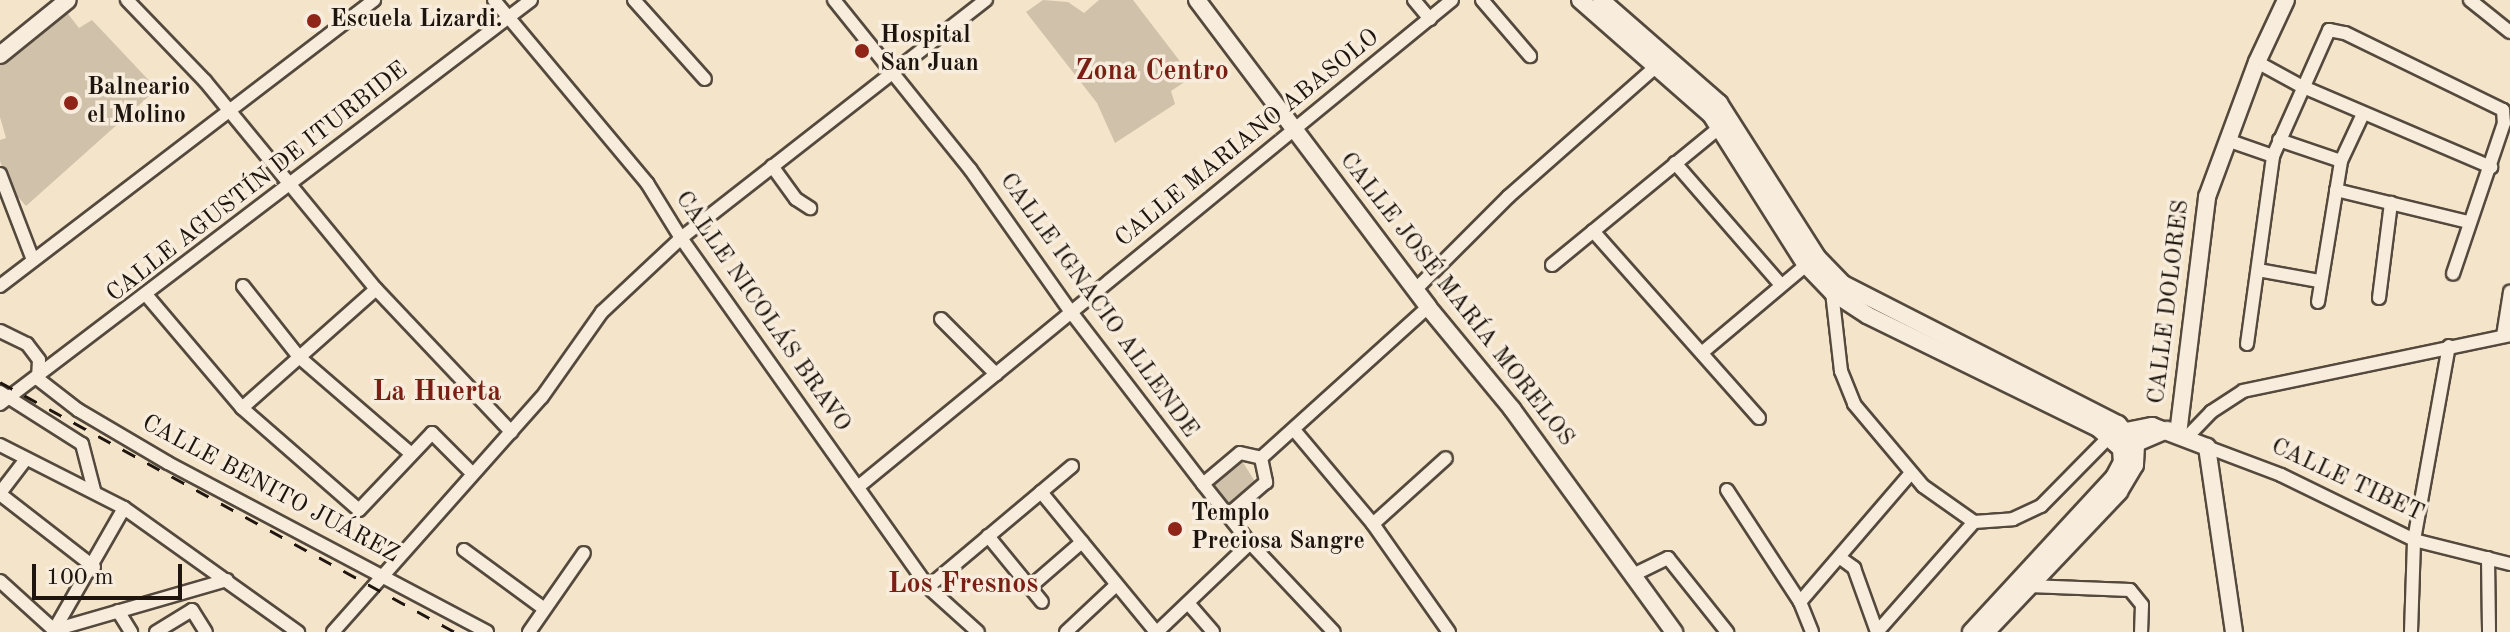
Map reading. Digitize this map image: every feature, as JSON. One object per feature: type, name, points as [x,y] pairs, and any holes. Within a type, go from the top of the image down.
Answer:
[{"type":"street","points":[[0,55],[68,0]]},
{"type":"street","points":[[127,0],[231,112],[376,289],[511,432]]},
{"type":"street","points":[[0,286],[374,0]]},
{"type":"street","name":"CALLE NICOLÁS BRAVO","points":[[494,0],[647,183],[681,238],[928,587],[978,632]]},
{"type":"street","name":"CALLE AGUSTÍN DE ITURBIDE","points":[[3,398],[38,379],[148,297],[531,0]]},
{"type":"street","points":[[634,0],[705,79]]},
{"type":"street","name":"CALLE IGNACIO ALLENDE","points":[[834,0],[970,169],[1071,312],[1203,484],[1250,543],[1334,632]]},
{"type":"street","points":[[333,632],[471,472],[511,432],[602,312],[681,238],[986,0]]},
{"type":"street","name":"CALLE JOSÉ MARÍA MORELOS","points":[[1197,0],[1428,307],[1512,409],[1674,632]]},
{"type":"street","points":[[1414,0],[1430,19]]},
{"type":"street","name":"CALLE MARIANO ABASOLO","points":[[858,487],[1452,0]]},
{"type":"street","points":[[1482,0],[1530,56]]},
{"type":"street","points":[[1580,0],[1663,60],[1720,127],[1832,292],[1867,315],[2123,440]]},
{"type":"street","points":[[1601,0],[1731,120],[1811,261],[1864,298],[2123,440]]},
{"type":"street","name":"CALLE DOLORES","points":[[2178,434],[2205,208],[2257,62],[2286,0]]},
{"type":"street","points":[[2470,0],[2510,32]]},
{"type":"street","points":[[2247,344],[2273,156],[2301,86],[2329,30],[2345,33],[2503,110],[2491,167],[2468,222],[2453,274]]},
{"type":"street","points":[[1415,290],[1508,197],[1663,60]]},
{"type":"street","points":[[2257,62],[2363,114],[2491,167]]},
{"type":"street","points":[[2318,302],[2341,161],[2363,114]]},
{"type":"street","points":[[1552,265],[1720,127]]},
{"type":"street","points":[[2227,140],[2273,156]]},
{"type":"street","points":[[2279,140],[2341,161]]},
{"type":"street","points":[[1675,163],[1780,284]]},
{"type":"street","points":[[772,166],[796,199],[810,208]]},
{"type":"street","points":[[0,174],[33,260]]},
{"type":"street","points":[[2336,190],[2468,222]]},
{"type":"street","points":[[2379,298],[2391,203]]},
{"type":"street","points":[[1593,231],[1704,351],[1759,418]]},
{"type":"street","points":[[1704,351],[1811,261]]},
{"type":"street","points":[[2258,270],[2319,281]]},
{"type":"street","points":[[243,286],[299,357],[409,452]]},
{"type":"street","points":[[242,408],[376,289]]},
{"type":"street","points":[[1832,292],[1846,388],[1911,473],[1940,501],[1974,522],[1989,524],[2030,513],[2095,453],[2123,440]]},
{"type":"street","points":[[2178,434],[2243,391],[2506,336],[2510,292]]},
{"type":"street","points":[[148,297],[242,408],[359,510],[409,452],[432,433],[471,472]]},
{"type":"street","points":[[1261,458],[1295,431],[1428,307]]},
{"type":"street","points":[[941,319],[996,374]]},
{"type":"street","points":[[0,331],[27,344],[39,360],[38,379]]},
{"type":"street","points":[[2411,632],[2414,540],[2449,346]]},
{"type":"street","name":"CALLE BENITO JUÁREZ","points":[[38,379],[78,410],[168,463],[487,632]]},
{"type":"street","points":[[3,398],[82,444],[94,490]]},
{"type":"street","name":"CALLE TIBET","points":[[2123,440],[2147,426],[2178,434],[2281,475],[2414,540],[2510,564]]},
{"type":"street","points":[[1295,431],[1373,524],[1449,632]]},
{"type":"street","points":[[1986,632],[2029,586],[2118,471],[2123,440]]},
{"type":"street","points":[[0,445],[94,490],[124,508],[298,632]]},
{"type":"street","points":[[2207,447],[2234,632]]},
{"type":"street","points":[[1203,484],[1240,453],[1261,458]]},
{"type":"street","points":[[1229,514],[1266,482],[1261,458]]},
{"type":"street","points":[[1373,524],[1446,458]]},
{"type":"street","points":[[26,459],[0,494],[94,567]]},
{"type":"street","points":[[928,587],[1072,466]]},
{"type":"street","points":[[1800,602],[1911,473]]},
{"type":"street","points":[[1727,490],[1800,602],[1812,632]]},
{"type":"street","points":[[1041,492],[1156,632],[1250,543]]},
{"type":"street","points":[[54,631],[94,567],[124,508]]},
{"type":"street","points":[[1839,557],[1854,568],[1877,632],[1974,522]]},
{"type":"street","points":[[1971,632],[2074,531]]},
{"type":"street","points":[[988,536],[1042,602]]},
{"type":"street","points":[[1030,587],[1082,542]]},
{"type":"street","points":[[464,550],[542,607]]},
{"type":"street","points":[[529,632],[542,607],[584,553]]},
{"type":"street","points":[[1633,575],[1668,558],[1727,632]]},
{"type":"street","points":[[2488,558],[2489,632]]},
{"type":"street","points":[[54,631],[227,580]]},
{"type":"street","points":[[0,581],[54,631]]},
{"type":"street","points":[[1066,632],[1116,585]]},
{"type":"street","points":[[2029,586],[2130,590],[2142,605],[2141,632]]},
{"type":"street","points":[[1188,603],[1213,632]]},
{"type":"street","points":[[156,632],[192,610],[206,632]]},
{"type":"street","points":[[118,611],[131,632]]},
{"type":"shaded area","points":[[1043,0],[1068,2],[1084,13],[1099,0],[1133,0],[1192,77],[1171,91],[1175,104],[1115,143],[1097,103],[1026,12]]},
{"type":"shaded area","name":"Balneario el Molino","points":[[65,10],[79,28],[92,20],[157,89],[26,206],[19,198],[14,201],[0,161],[0,140],[6,138],[0,117],[0,62]]},
{"type":"shaded area","points":[[1235,461],[1242,461],[1256,483],[1231,506],[1224,505],[1211,487]]},
{"type":"railway","points":[[0,382],[455,632]]},
{"type":"place","name":"Escuela Lizardi.","points":[[314,21]]},
{"type":"place","name":"Hospital San Juan","points":[[862,51]]},
{"type":"place","name":"Balneario el Molino","points":[[71,103]]},
{"type":"place","name":"Templo Preciosa Sangre","points":[[1175,529]]},
{"type":"district","name":"Zona Centro","points":[[1152,72]]},
{"type":"district","name":"La Huerta","points":[[437,393]]},
{"type":"district","name":"Los Fresnos","points":[[963,585]]}]
